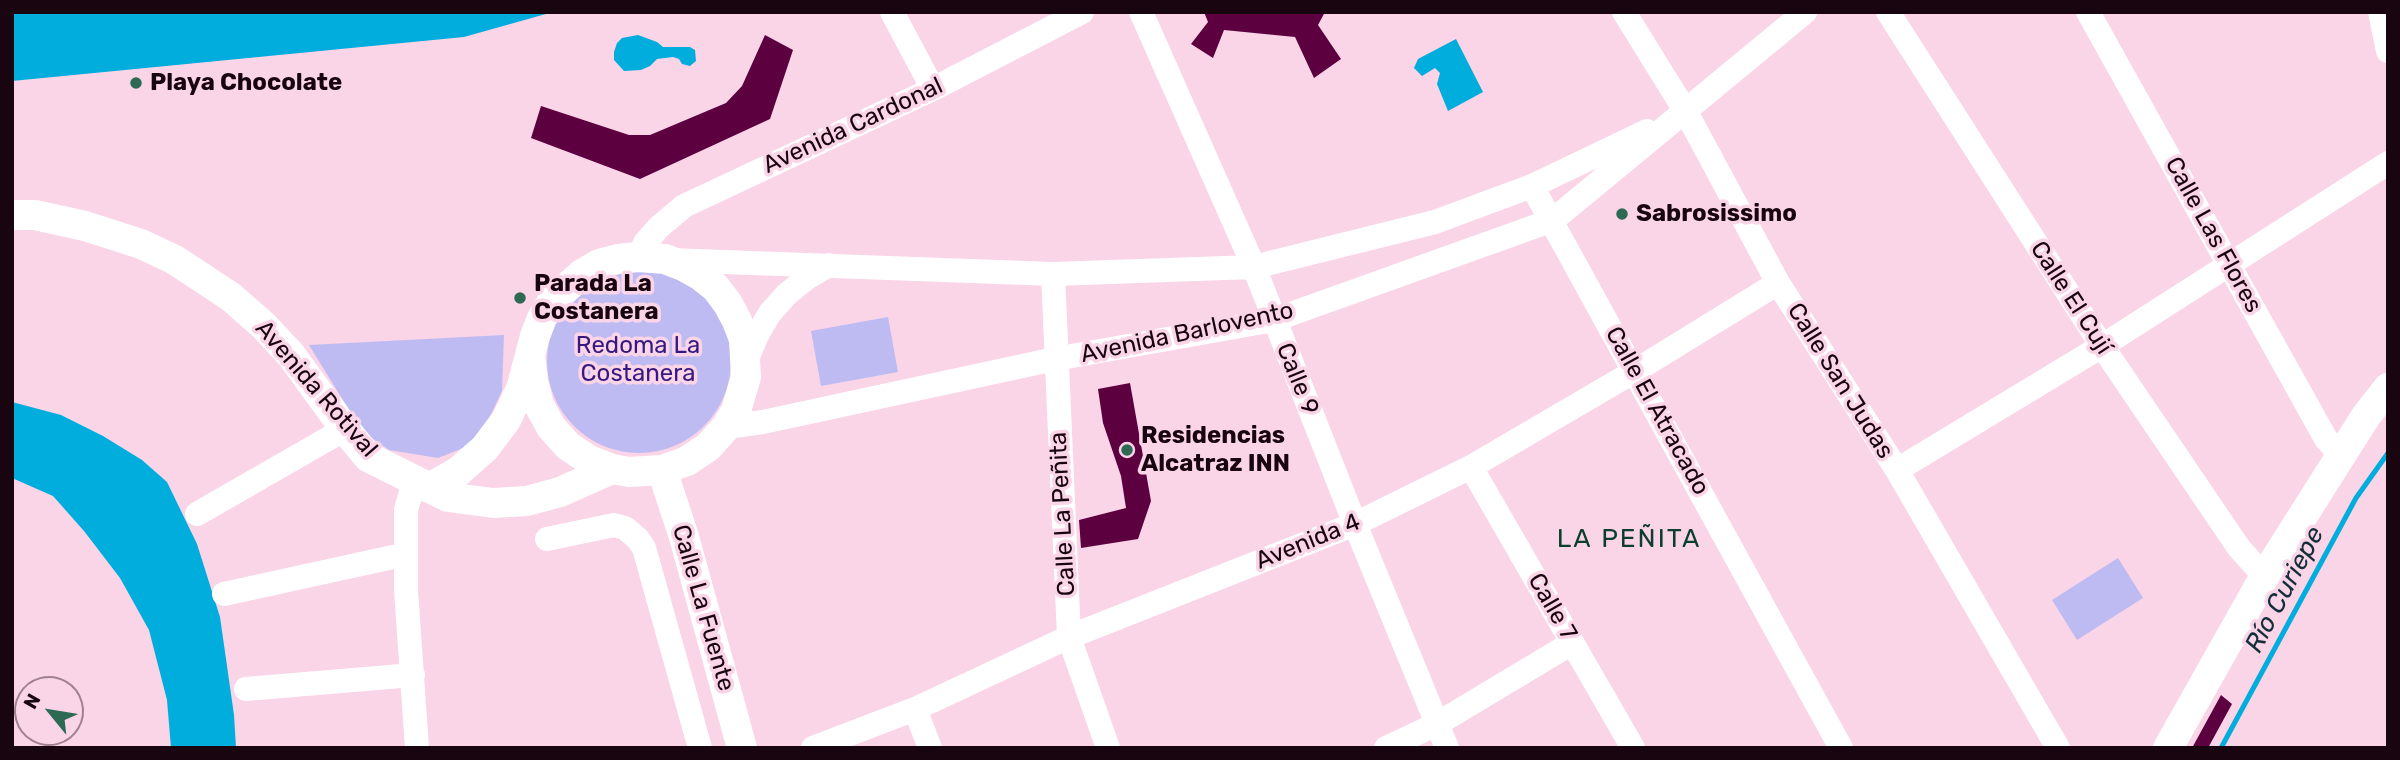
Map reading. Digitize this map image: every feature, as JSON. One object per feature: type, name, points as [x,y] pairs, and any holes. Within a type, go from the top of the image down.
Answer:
[{"type":"main road","name":"Avenida Rotival","points":[[12,215],[35,215],[85,226],[141,244],[175,260],[231,297],[264,326],[291,355],[368,457],[448,498],[493,503],[527,501],[560,492],[612,469]]},
{"type":"main road","points":[[422,485],[459,471],[485,448],[506,420],[521,389],[530,355],[542,317],[566,286],[599,264],[618,259],[651,258],[683,266],[701,276],[716,288],[728,304],[744,339],[747,359],[742,395],[726,427],[709,446],[687,461],[662,470],[629,472],[589,460],[568,446],[551,428],[539,405],[530,355]]},
{"type":"main road","points":[[2366,416],[2388,369]]},
{"type":"main road","points":[[2168,748],[2266,573],[2366,416],[2388,388]]},
{"type":"main road","name":"Calle La Fuente","points":[[662,470],[684,537],[742,748]]},
{"type":"street","points":[[892,12],[933,89]]},
{"type":"street","name":"Avenida Cardonal","points":[[651,258],[645,243],[684,206],[933,89],[1082,12]]},
{"type":"street","name":"Calle 9","points":[[1141,12],[1254,267],[1447,748]]},
{"type":"street","name":"Calle San Judas","points":[[1624,12],[1686,112],[1778,283],[1897,470],[2058,748]]},
{"type":"street","name":"Avenida Barlovento","points":[[726,427],[763,422],[1055,359],[1274,320],[1552,220],[1805,12]]},
{"type":"street","name":"Calle El Cují","points":[[1888,12],[2102,346],[2239,548],[2266,573]]},
{"type":"street","name":"Calle Las Flores","points":[[2088,12],[2326,439],[2341,455]]},
{"type":"street","points":[[2380,12],[2388,51]]},
{"type":"street","name":"Avenida Barlovento","points":[[651,258],[1053,274],[1254,267],[1435,222],[1532,186],[1686,112]]},
{"type":"street","points":[[1897,470],[2102,346],[2388,163]]},
{"type":"street","name":"Calle El Atracado","points":[[1532,186],[1841,748]]},
{"type":"street","points":[[747,359],[770,313],[787,294],[829,265]]},
{"type":"street","name":"Calle La Peñita","points":[[1053,274],[1069,637],[1108,748]]},
{"type":"street","name":"Avenida 4","points":[[813,748],[915,709],[1069,637],[1355,524],[1471,467],[1778,283]]},
{"type":"street","points":[[197,514],[345,429]]},
{"type":"street","name":"Calle 7","points":[[1471,467],[1633,748]]},
{"type":"street","points":[[417,748],[406,557],[407,510],[422,485]]},
{"type":"street","points":[[547,539],[614,525],[625,528],[638,539],[644,548],[700,748]]},
{"type":"street","points":[[224,594],[393,557],[406,557]]},
{"type":"street","points":[[1386,748],[1437,724],[1572,643]]},
{"type":"street","points":[[246,689],[413,675]]},
{"type":"street","points":[[915,709],[930,748]]},
{"type":"green space","name":"Redoma La Costanera","points":[[639,269],[674,276],[690,284],[704,296],[716,310],[724,326],[731,361],[724,396],[716,412],[704,426],[690,438],[674,446],[639,453],[604,446],[588,438],[574,426],[562,412],[554,396],[547,361],[554,326],[562,310],[574,296],[588,284],[604,276]]},
{"type":"green space","points":[[888,317],[898,372],[821,386],[811,331]]},
{"type":"green space","points":[[504,335],[502,391],[478,442],[438,458],[389,450],[362,431],[309,345]]},
{"type":"green space","points":[[2118,558],[2143,598],[2077,640],[2052,600]]},
{"type":"shaded area","points":[[12,12],[553,12],[464,37],[12,81]]},
{"type":"shaded area","points":[[638,35],[663,47],[690,47],[695,50],[696,61],[690,66],[673,57],[657,59],[641,70],[624,71],[614,60],[617,43],[622,38]]},
{"type":"shaded area","points":[[1456,39],[1483,92],[1448,111],[1437,84],[1440,73],[1435,68],[1422,76],[1414,68],[1418,59]]},
{"type":"shaded area","points":[[12,402],[61,415],[103,436],[142,460],[167,482],[197,544],[220,617],[236,748],[171,748],[167,700],[149,630],[120,578],[53,496],[12,478]]},
{"type":"building","points":[[1204,12],[1325,12],[1318,25],[1341,59],[1314,78],[1295,37],[1224,30],[1213,58],[1191,44],[1208,22]]},
{"type":"building","points":[[765,35],[793,50],[770,119],[640,179],[531,138],[541,106],[629,135],[650,135],[726,103],[742,86]]},
{"type":"building","name":"Residencias Alcatraz INN","points":[[1130,383],[1151,501],[1138,539],[1081,548],[1079,520],[1126,508],[1121,476],[1103,423],[1098,389]]},
{"type":"building","points":[[2221,695],[2232,704],[2208,748],[2192,748]]},
{"type":"waterway","name":"Río Curiepe","points":[[2221,748],[2356,498],[2388,453]]},
{"type":"place","name":"Playa Chocolate","points":[[136,83]]},
{"type":"place","name":"Sabrosissimo","points":[[1622,214]]},
{"type":"place","name":"Parada La Costanera","points":[[520,298]]},
{"type":"place","name":"Residencias Alcatraz INN","points":[[1127,450]]},
{"type":"district","name":"LA PEÑITA","points":[[1629,539]]}]
